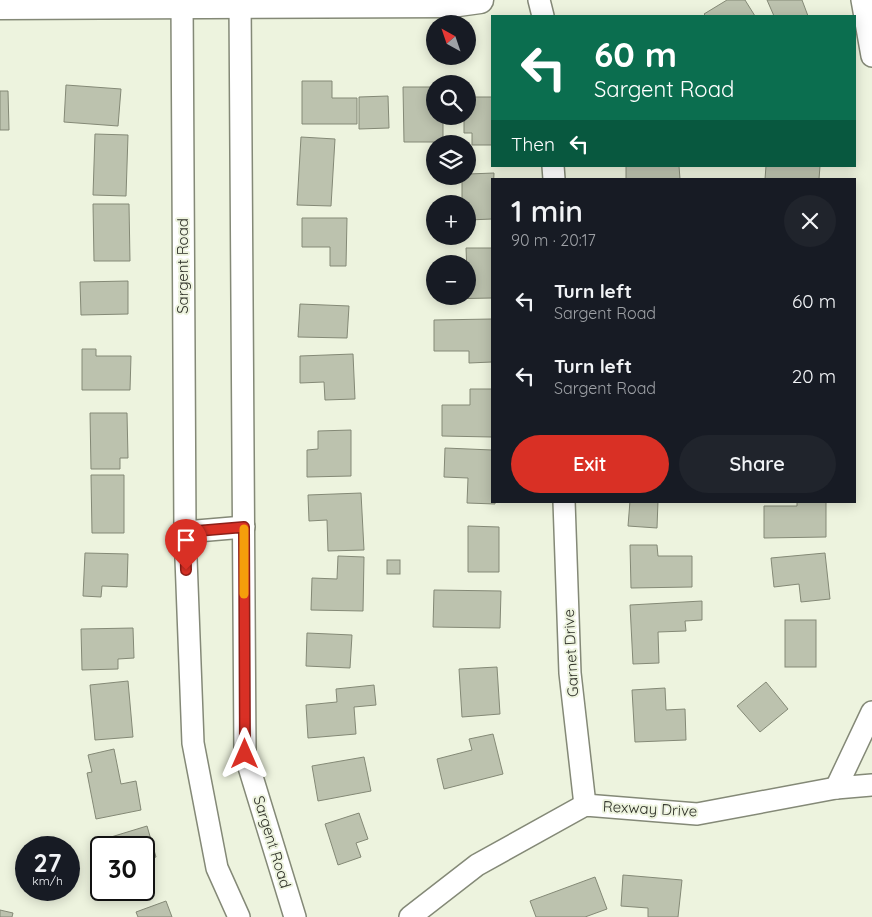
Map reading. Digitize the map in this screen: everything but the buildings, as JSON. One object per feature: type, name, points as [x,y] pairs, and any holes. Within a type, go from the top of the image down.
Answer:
[{"type":"street","points":[[0,6],[182,3],[451,4],[480,0]]},
{"type":"street","points":[[539,0],[543,15]]},
{"type":"street","points":[[862,0],[872,56]]},
{"type":"street","name":"Sargent Road","points":[[182,3],[185,532],[193,743],[218,868],[239,917]]},
{"type":"street","name":"Sargent Road","points":[[240,3],[245,754],[295,917]]},
{"type":"street","name":"Garnet Drive","points":[[564,503],[570,673],[586,805]]},
{"type":"street","points":[[185,532],[244,527]]},
{"type":"street","points":[[836,788],[872,712]]},
{"type":"street","name":"Rexway Drive","points":[[410,917],[477,865],[586,805],[697,814],[836,788],[872,785]]},
{"type":"slow traffic","points":[[244,529],[244,594]]},
{"type":"route","points":[[186,570],[185,532],[244,527],[245,754]]}]
